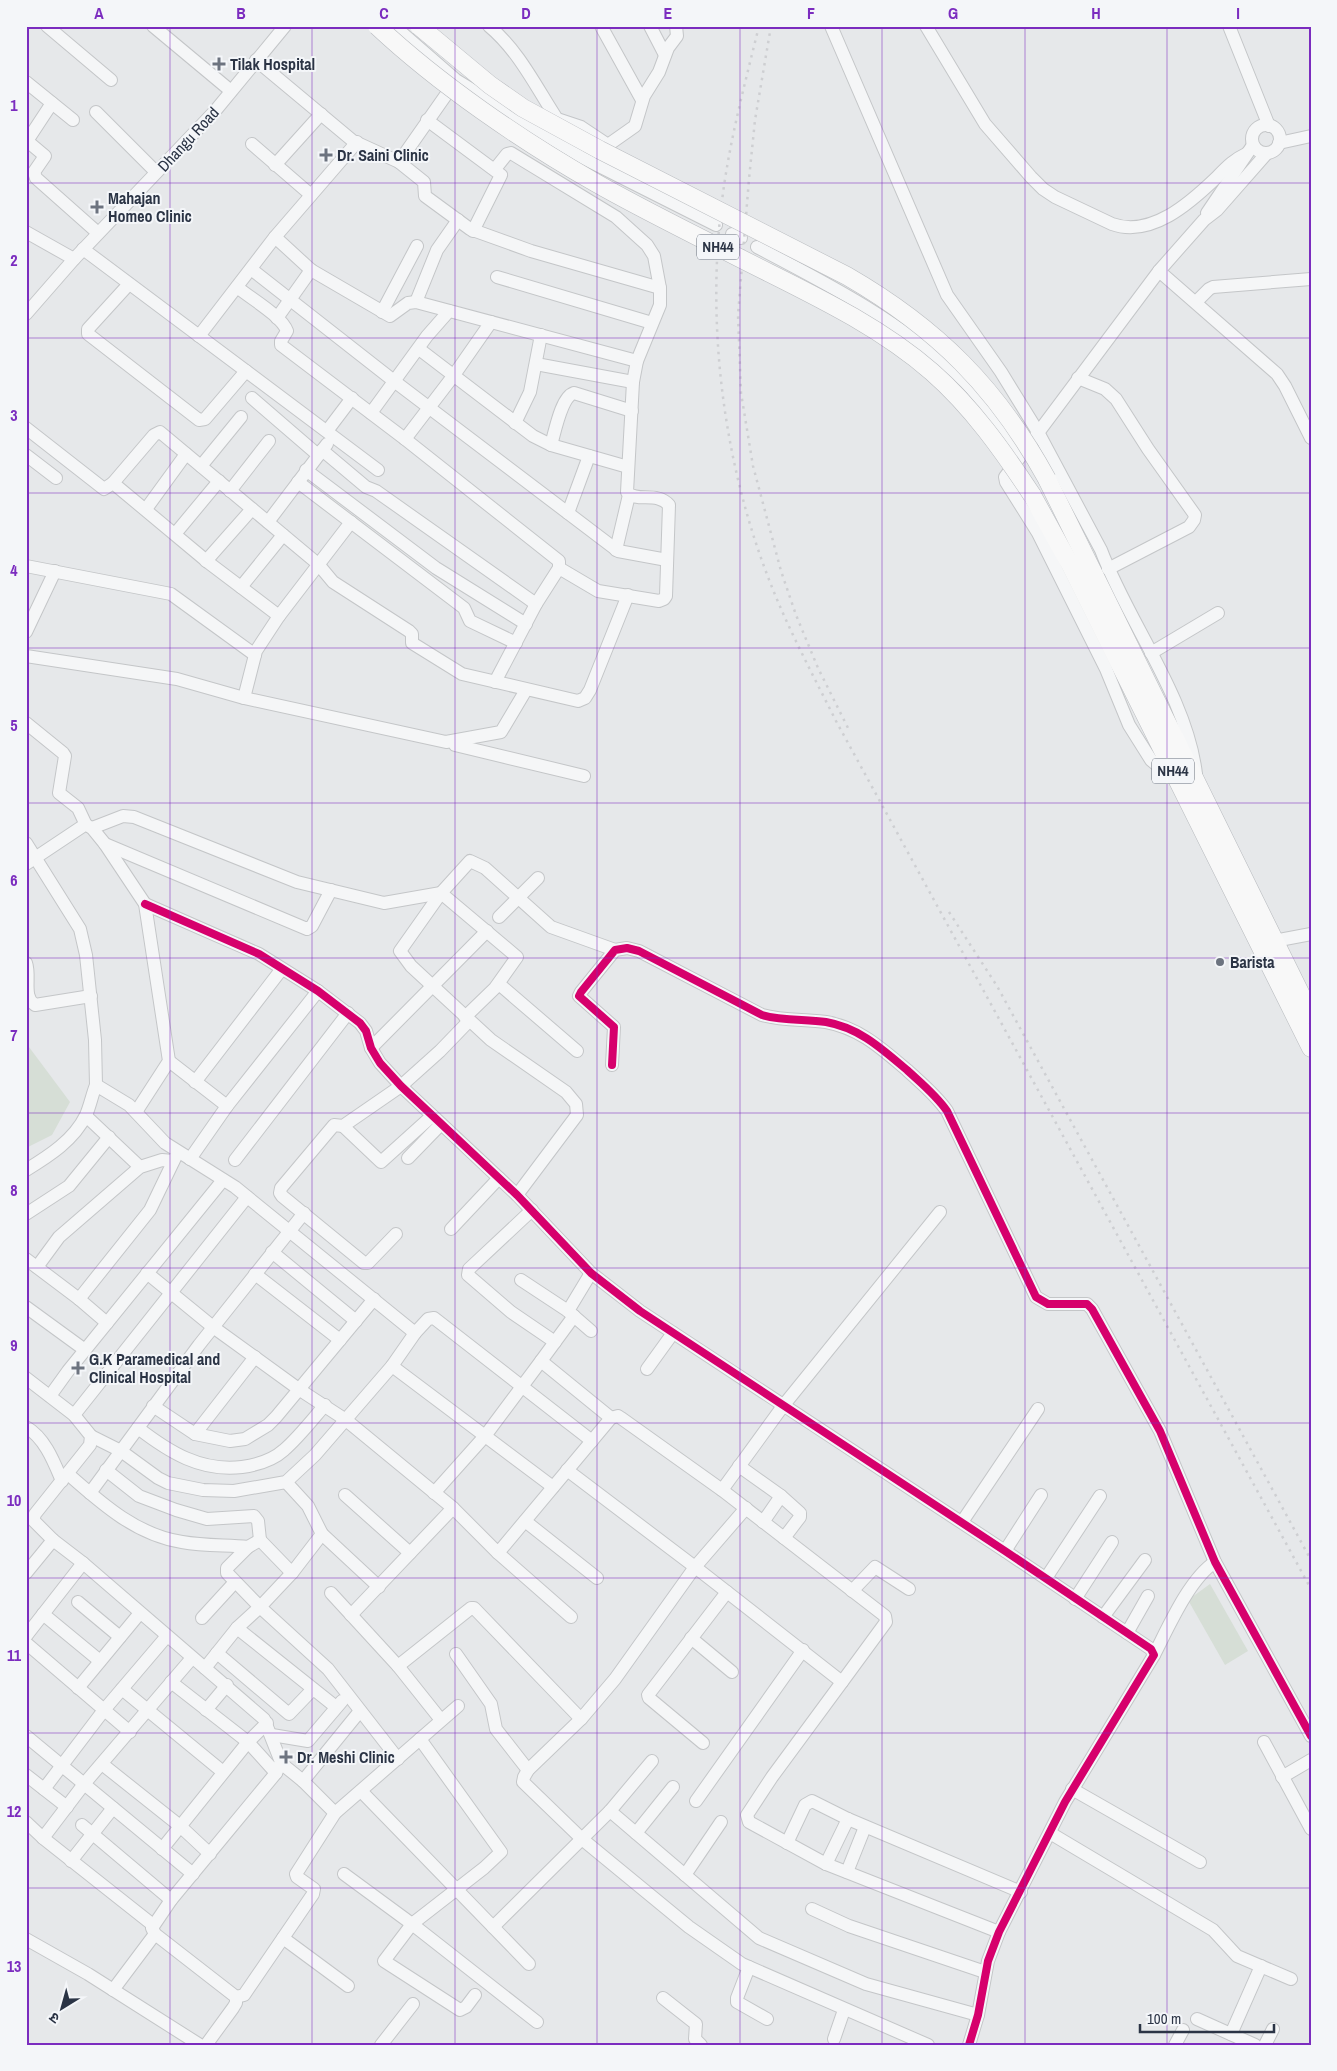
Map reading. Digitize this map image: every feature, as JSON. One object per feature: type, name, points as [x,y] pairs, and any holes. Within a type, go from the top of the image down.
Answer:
[{"type":"highway","name":"NH44","points":[[377,26],[462,96],[596,183],[833,305],[905,350],[932,372],[962,403],[1011,464],[1032,495],[1071,566],[1311,1048]]},
{"type":"highway","name":"NH44","points":[[419,26],[490,85],[523,108],[600,150],[847,276],[880,295],[935,336],[983,383],[1019,430],[1047,479],[1311,1015]]},
{"type":"street","points":[[47,26],[110,80]]},
{"type":"street","points":[[153,26],[231,91]]},
{"type":"street","name":"Dhangu Road","points":[[26,314],[79,254],[215,111],[285,26]]},
{"type":"street","points":[[394,26],[456,80],[583,158],[716,225]]},
{"type":"street","points":[[489,26],[504,38],[515,52],[557,119],[581,127],[608,144],[635,126],[642,100],[660,72],[668,48],[678,34],[676,26]]},
{"type":"street","points":[[601,26],[642,100]]},
{"type":"street","points":[[650,26],[665,55]]},
{"type":"street","points":[[831,26],[947,295],[1001,372],[1038,432],[1151,653],[1180,714],[1194,757],[1198,786]]},
{"type":"street","points":[[926,26],[985,124],[1037,183],[1055,197],[1112,224],[1121,227],[1138,227],[1160,219],[1175,211],[1203,190],[1234,160],[1250,150],[1267,153]]},
{"type":"street","points":[[1229,26],[1269,126],[1279,134],[1279,143]]},
{"type":"street","points":[[256,60],[357,142],[399,162],[425,183],[425,196],[474,230],[530,251],[660,288]]},
{"type":"street","points":[[399,162],[456,80]]},
{"type":"street","points":[[26,82],[73,120]]},
{"type":"street","points":[[52,103],[27,140],[45,156],[34,172],[36,178],[98,234]]},
{"type":"street","points":[[96,112],[156,172]]},
{"type":"street","points":[[275,164],[321,114]]},
{"type":"street","points":[[427,120],[501,175],[474,230]]},
{"type":"street","points":[[1204,220],[1212,203],[1250,150],[1252,136],[1256,129],[1269,126]]},
{"type":"street","points":[[1180,784],[1151,760],[1129,726],[1106,669],[1038,534],[1006,482],[1006,474],[1159,271],[1204,220],[1217,210],[1267,153],[1273,150],[1279,143],[1311,136]]},
{"type":"street","points":[[199,336],[275,237],[357,142]]},
{"type":"street","points":[[252,144],[311,195]]},
{"type":"street","points":[[495,169],[507,154],[510,153],[616,217],[652,252],[660,288],[660,305],[636,361],[628,468],[627,492],[629,495],[616,550]]},
{"type":"street","points":[[416,302],[437,250],[458,220]]},
{"type":"street","points":[[26,232],[79,254],[129,284],[378,470]]},
{"type":"street","points":[[275,237],[311,270],[392,316],[408,303],[416,302],[636,361]]},
{"type":"street","points":[[382,312],[417,246]]},
{"type":"street","points":[[757,247],[824,282],[890,323],[928,352],[965,383],[1022,454]]},
{"type":"street","points":[[251,269],[394,381],[616,550],[623,553],[667,560]]},
{"type":"street","points":[[277,318],[311,270]]},
{"type":"street","points":[[1159,271],[1277,374],[1311,438]]},
{"type":"street","points":[[497,278],[652,323]]},
{"type":"street","points":[[1196,302],[1213,287],[1311,279]]},
{"type":"street","points":[[129,284],[88,329],[88,334],[198,420],[205,419],[246,371]]},
{"type":"street","points":[[237,287],[277,318],[287,330],[281,345],[558,559],[560,563],[559,568],[536,604],[495,682]]},
{"type":"street","points":[[371,413],[427,336],[449,311]]},
{"type":"street","points":[[405,439],[454,375],[491,322]]},
{"type":"street","points":[[516,423],[530,392],[541,335]]},
{"type":"street","points":[[419,349],[533,436],[552,445],[628,468]]},
{"type":"street","points":[[536,364],[633,382]]},
{"type":"street","points":[[1078,378],[1110,392],[1116,399],[1148,449],[1195,515],[1189,527],[1108,569]]},
{"type":"street","points":[[552,445],[565,401],[571,393],[632,411]]},
{"type":"street","points":[[252,398],[366,487],[376,491],[536,604]]},
{"type":"street","points":[[268,522],[320,452],[352,398]]},
{"type":"street","points":[[201,466],[241,417]]},
{"type":"street","points":[[26,428],[104,489],[113,483],[158,432],[318,564],[332,582],[409,631],[412,634],[412,643],[458,672],[526,690],[578,700],[585,698],[590,690],[628,595]]},
{"type":"street","points":[[230,491],[270,441]]},
{"type":"street","points":[[146,509],[186,454]]},
{"type":"street","points":[[26,455],[56,478]]},
{"type":"street","points":[[568,513],[589,456]]},
{"type":"street","points":[[306,470],[436,568],[526,624]]},
{"type":"street","points":[[175,534],[218,481]]},
{"type":"street","points":[[298,482],[464,608],[470,621],[516,643]]},
{"type":"street","points":[[113,483],[206,560],[279,616]]},
{"type":"street","points":[[559,568],[598,591],[659,601],[664,599],[667,593],[669,505],[658,497],[629,495]]},
{"type":"street","points":[[206,560],[252,509]]},
{"type":"street","points":[[244,698],[255,655],[279,616],[350,522]]},
{"type":"street","points":[[241,587],[284,535]]},
{"type":"street","points":[[26,566],[170,594],[255,655]]},
{"type":"street","points":[[26,632],[55,571]]},
{"type":"street","points":[[1151,653],[1218,613]]},
{"type":"street","points":[[26,656],[177,679],[244,698],[446,742],[584,776]]},
{"type":"street","points":[[446,742],[501,732],[526,690]]},
{"type":"street","points":[[26,723],[63,752],[66,760],[59,793],[78,808],[89,827],[105,844],[145,904],[169,1061],[136,1112]]},
{"type":"street","points":[[31,861],[83,826],[89,827],[123,816],[134,817],[288,879],[331,890],[384,903],[441,893],[517,957],[498,984],[440,1051],[401,1086],[343,1126]]},
{"type":"street","points":[[26,843],[31,861],[80,929],[86,955],[91,996],[95,1040],[96,1085],[86,1116],[66,1141],[50,1155],[26,1170]]},
{"type":"street","points":[[105,844],[307,929],[312,926],[331,890]]},
{"type":"street","points":[[517,1195],[571,1124],[577,1115],[578,1109],[566,1092],[491,1040],[467,1019],[411,966],[400,951],[441,893],[470,861],[485,868],[558,931],[615,950],[627,948],[640,951],[762,1015],[784,1019],[826,1022],[858,1033],[879,1046],[932,1093],[947,1111],[1036,1297],[1043,1303],[1087,1304],[1092,1309],[1160,1430],[1215,1562],[1311,1736]]},
{"type":"street","points":[[499,917],[538,878]]},
{"type":"street","points":[[145,904],[259,954],[281,970],[318,991],[348,1013],[364,1027],[371,1048],[380,1063],[401,1086],[517,1195],[591,1273],[672,1333],[1151,1648],[1154,1655]]},
{"type":"street","points":[[371,1048],[487,931]]},
{"type":"street","points":[[1274,941],[1311,934]]},
{"type":"street","points":[[612,1065],[614,1027],[579,996],[615,950]]},
{"type":"street","points":[[26,964],[29,998],[32,1004],[91,996]]},
{"type":"street","points":[[195,1082],[281,970]]},
{"type":"street","points":[[498,984],[577,1051]]},
{"type":"street","points":[[190,1159],[228,1106],[318,991]]},
{"type":"street","points":[[235,1160],[348,1013]]},
{"type":"street","points":[[169,1061],[228,1106]]},
{"type":"street","points":[[96,1085],[129,1105],[175,1156]]},
{"type":"street","points":[[86,1116],[140,1167]]},
{"type":"street","points":[[396,1234],[368,1263],[364,1263],[280,1193],[282,1188],[334,1125],[343,1126],[381,1162],[437,1120]]},
{"type":"street","points":[[408,1158],[437,1120]]},
{"type":"street","points":[[26,1214],[69,1186],[109,1137]]},
{"type":"street","points":[[79,1299],[150,1210],[175,1156]]},
{"type":"street","points":[[37,1268],[58,1237],[140,1167],[175,1156],[190,1159],[247,1197],[416,1333]]},
{"type":"street","points":[[451,1229],[499,1178]]},
{"type":"street","points":[[50,1396],[223,1180]]},
{"type":"street","points":[[74,1415],[247,1197]]},
{"type":"street","points":[[532,1210],[469,1269],[468,1275],[510,1312],[555,1342]]},
{"type":"street","points":[[722,1490],[783,1406],[940,1212]]},
{"type":"street","points":[[90,1494],[213,1327],[304,1213]]},
{"type":"street","points":[[272,1252],[356,1321]]},
{"type":"street","points":[[26,1259],[107,1323]]},
{"type":"street","points":[[147,1273],[213,1327],[300,1390],[346,1420],[453,1508],[498,1553],[571,1617]]},
{"type":"street","points":[[434,1493],[485,1436],[555,1342],[591,1273]]},
{"type":"street","points":[[255,1274],[340,1340]]},
{"type":"street","points":[[521,1280],[571,1313],[591,1331]]},
{"type":"street","points":[[154,1406],[195,1434],[230,1441],[245,1439],[268,1425],[300,1390],[374,1299]]},
{"type":"street","points":[[26,1307],[85,1350]]},
{"type":"street","points":[[26,1378],[74,1415],[91,1436],[120,1451],[164,1481],[202,1490],[234,1491],[286,1482],[315,1455],[346,1420],[392,1366],[428,1319],[434,1318],[592,1441]]},
{"type":"street","points":[[647,1369],[672,1333]]},
{"type":"street","points":[[195,1434],[254,1357]]},
{"type":"street","points":[[541,1361],[611,1418]]},
{"type":"street","points":[[392,1366],[553,1487]]},
{"type":"street","points":[[138,1428],[162,1447],[198,1464],[227,1469],[254,1466],[283,1452],[325,1405]]},
{"type":"street","points":[[962,1522],[1038,1409]]},
{"type":"street","points":[[498,1553],[611,1418],[618,1416],[746,1508],[886,1616],[886,1620],[772,1777],[747,1815],[749,1822],[826,1864],[999,1932]]},
{"type":"street","points":[[26,1427],[44,1445],[54,1463],[65,1477],[108,1509],[132,1524],[163,1537],[182,1542],[248,1547]]},
{"type":"street","points":[[28,1515],[34,1514],[65,1477],[90,1444],[91,1436]]},
{"type":"street","points":[[739,1466],[781,1496],[801,1514],[784,1538]]},
{"type":"street","points":[[106,1470],[139,1496],[176,1510],[207,1519],[254,1516],[258,1521],[260,1540],[292,1573]]},
{"type":"street","points":[[568,1470],[804,1650],[842,1682]]},
{"type":"street","points":[[286,1482],[308,1506],[322,1534],[379,1587]]},
{"type":"street","points":[[345,1495],[410,1553]]},
{"type":"street","points":[[763,1522],[781,1496]]},
{"type":"street","points":[[1005,1551],[1041,1496]]},
{"type":"street","points":[[1046,1578],[1100,1496]]},
{"type":"street","points":[[351,1615],[453,1508]]},
{"type":"street","points":[[746,1508],[695,1567],[615,1680],[581,1719],[528,1770],[523,1780],[525,1785],[582,1839],[689,1927],[749,1967],[928,2045]]},
{"type":"street","points":[[28,1515],[53,1540],[83,1563],[192,1658],[227,1685],[270,1729],[308,1741],[348,1694]]},
{"type":"street","points":[[525,1521],[598,1578]]},
{"type":"street","points":[[205,1668],[237,1628],[292,1573],[322,1534]]},
{"type":"street","points":[[26,1572],[53,1540]]},
{"type":"street","points":[[260,1540],[248,1547],[227,1568],[227,1573],[260,1607],[328,1669],[398,1758]]},
{"type":"street","points":[[1075,1598],[1112,1542]]},
{"type":"street","points":[[1104,1617],[1145,1560]]},
{"type":"street","points":[[969,2045],[978,2015],[985,1972],[999,1932],[1072,1789],[1154,1655],[1184,1599],[1204,1569],[1215,1562]]},
{"type":"street","points":[[26,1636],[83,1563]]},
{"type":"street","points":[[852,1590],[875,1567],[909,1589]]},
{"type":"street","points":[[202,1618],[235,1582]]},
{"type":"street","points":[[704,1743],[648,1697],[727,1592]]},
{"type":"street","points":[[330,1593],[398,1666],[441,1720]]},
{"type":"street","points":[[1127,1633],[1148,1596]]},
{"type":"street","points":[[78,1602],[120,1637]]},
{"type":"street","points":[[398,1666],[471,1608],[474,1608],[581,1719]]},
{"type":"street","points":[[78,1688],[140,1613]]},
{"type":"street","points":[[43,1614],[100,1661]]},
{"type":"street","points":[[237,1628],[336,1708]]},
{"type":"street","points":[[44,1789],[104,1710],[167,1636]]},
{"type":"street","points":[[691,1638],[732,1672]]},
{"type":"street","points":[[26,1643],[130,1732]]},
{"type":"street","points":[[696,1801],[804,1650]]},
{"type":"street","points":[[216,1654],[289,1714],[313,1689]]},
{"type":"street","points":[[456,1654],[491,1704],[496,1729],[528,1770]]},
{"type":"street","points":[[44,1838],[84,1784],[192,1658]]},
{"type":"street","points":[[171,1682],[279,1768],[303,1781],[335,1813]]},
{"type":"street","points":[[206,1710],[227,1685]]},
{"type":"street","points":[[122,1689],[224,1772]]},
{"type":"street","points":[[236,1997],[244,1995],[314,1892],[314,1889],[297,1878],[296,1873],[335,1813],[458,1706]]},
{"type":"street","points":[[303,1781],[360,1711]]},
{"type":"street","points":[[162,1849],[248,1742],[270,1729]]},
{"type":"street","points":[[270,1729],[279,1768]]},
{"type":"street","points":[[26,1736],[193,1874]]},
{"type":"street","points":[[420,1739],[501,1850],[499,1856],[412,1924],[386,1957],[384,1963],[460,2010],[466,2008],[475,1995]]},
{"type":"street","points":[[1264,1742],[1311,1829]]},
{"type":"street","points":[[1282,1777],[1311,1760]]},
{"type":"street","points":[[493,1927],[610,1811],[652,1761]]},
{"type":"street","points":[[102,1764],[180,1826],[210,1854]]},
{"type":"street","points":[[113,1990],[171,1900],[279,1768]]},
{"type":"street","points":[[26,1774],[67,1807]]},
{"type":"street","points":[[636,1833],[673,1787]]},
{"type":"street","points":[[1072,1789],[1200,1862]]},
{"type":"street","points":[[361,1791],[529,1964]]},
{"type":"street","points":[[787,1843],[805,1805],[809,1801],[865,1827],[1021,1892]]},
{"type":"street","points":[[71,1861],[113,1808]]},
{"type":"street","points":[[610,1811],[759,1938],[866,1984],[978,2015]]},
{"type":"street","points":[[826,1864],[848,1819]]},
{"type":"street","points":[[26,1822],[236,1997]]},
{"type":"street","points":[[685,1875],[721,1822]]},
{"type":"street","points":[[82,1825],[171,1900]]},
{"type":"street","points":[[848,1872],[865,1827]]},
{"type":"street","points":[[1050,1833],[1213,1930],[1225,1942],[1232,1953],[1291,1979]]},
{"type":"street","points":[[344,1874],[412,1924],[537,2022]]},
{"type":"street","points":[[812,1910],[849,1926],[985,1972]]},
{"type":"street","points":[[283,1938],[348,1986]]},
{"type":"street","points":[[26,1940],[113,1990],[200,2045]]},
{"type":"street","points":[[1230,2034],[1261,1966]]},
{"type":"street","points":[[749,1967],[737,2001],[740,2006],[767,2019]]},
{"type":"street","points":[[206,2045],[233,2008],[236,2003],[236,1997]]},
{"type":"street","points":[[663,1998],[696,2024],[694,2040],[701,2045]]},
{"type":"street","points":[[381,2045],[413,2004]]},
{"type":"street","points":[[834,2040],[844,2010]]},
{"type":"street","points":[[1197,2019],[1256,2045]]},
{"type":"street","points":[[1266,2045],[1273,2028]]},
{"type":"street","points":[[1176,2045],[1183,2030]]},
{"type":"shaded area","points":[[26,1043],[70,1102],[52,1135],[26,1148]]},
{"type":"shaded area","points":[[1210,1584],[1248,1651],[1225,1665],[1188,1600]]},
{"type":"railway","points":[[759,26],[726,173],[720,223],[717,326],[721,378],[738,480],[768,577],[775,596],[836,721],[1311,1589]]},
{"type":"railway","points":[[771,26],[755,120],[749,179],[738,315],[741,393],[753,466],[781,571],[796,615],[818,668],[850,732]]},
{"type":"railway","points":[[949,912],[997,986],[1311,1560]]},
{"type":"cycle path","points":[[145,904],[259,954],[318,991],[360,1023],[366,1031],[371,1048],[380,1063],[401,1086],[517,1195],[591,1273],[640,1311],[1151,1649],[1154,1655],[1065,1802],[999,1932],[988,1961],[978,2015],[969,2045]]},
{"type":"cycle path","points":[[612,1065],[614,1027],[579,996],[615,950],[627,948],[639,951],[762,1015],[826,1022],[860,1034],[879,1047],[928,1089],[947,1111],[1036,1297],[1048,1304],[1087,1304],[1092,1309],[1160,1431],[1215,1562],[1311,1736]]},
{"type":"place","name":"Tilak Hospital","points":[[219,64]]},
{"type":"place","name":"Dr. Saini Clinic","points":[[326,155]]},
{"type":"place","name":"Mahajan Homeo Clinic","points":[[97,207]]},
{"type":"place","name":"Barista","points":[[1220,962]]},
{"type":"place","name":"G.K Paramedical and Clinical Hospital","points":[[78,1368]]},
{"type":"place","name":"Dr. Meshi Clinic","points":[[286,1757]]}]
